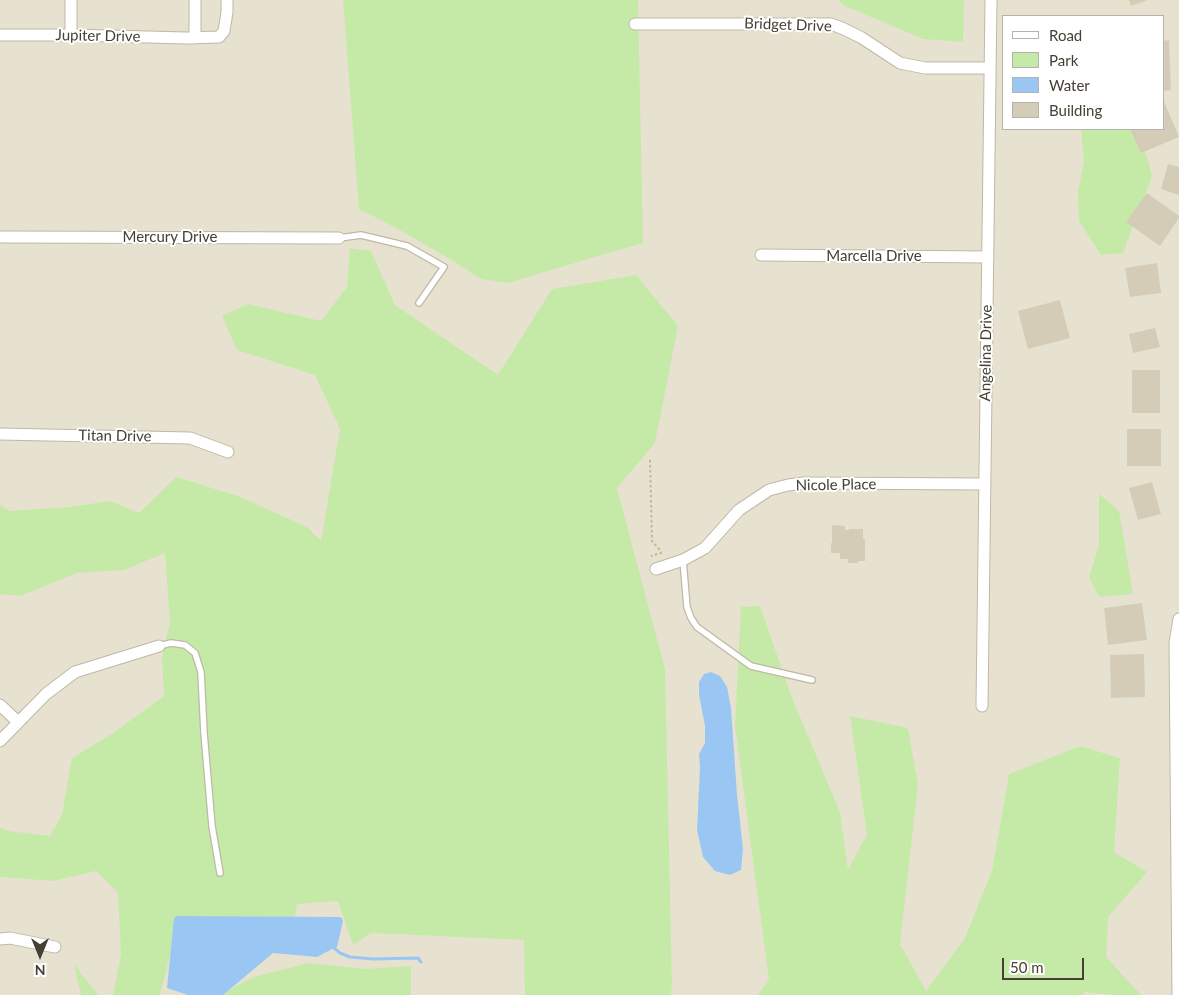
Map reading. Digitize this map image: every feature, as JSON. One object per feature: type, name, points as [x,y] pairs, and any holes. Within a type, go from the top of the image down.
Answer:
[{"type":"street","points":[[71,0],[71,35]]},
{"type":"street","points":[[195,0],[195,38]]},
{"type":"street","name":"Jupiter Drive","points":[[0,35],[218,37],[224,31],[227,0]]},
{"type":"street","name":"Angelina Drive","points":[[982,706],[991,0]]},
{"type":"street","name":"Bridget Drive","points":[[634,24],[831,24],[862,38],[900,63],[925,68],[990,68]]},
{"type":"street","name":"Mercury Drive","points":[[0,237],[340,238]]},
{"type":"street","name":"Marcella Drive","points":[[761,255],[988,257]]},
{"type":"street","name":"Titan Drive","points":[[0,434],[190,438],[228,452]]},
{"type":"street","name":"Nicole Place","points":[[656,569],[683,560],[705,548],[739,510],[769,490],[788,485],[804,483],[985,484]]},
{"type":"street","points":[[1178,995],[1175,643],[1179,619]]},
{"type":"street","points":[[0,741],[46,694],[75,672],[159,646]]},
{"type":"street","points":[[0,705],[18,722]]},
{"type":"street","points":[[0,939],[10,938],[55,947]]},
{"type":"lane","points":[[340,238],[361,235],[407,246],[444,267],[419,303]]},
{"type":"lane","points":[[683,560],[687,607],[697,627],[751,666],[812,680]]},
{"type":"lane","points":[[159,646],[171,643],[185,645],[195,653],[201,672],[212,826],[220,874]]},
{"type":"path","points":[[650,460],[652,541],[661,553],[651,556]]},
{"type":"shaded area","points":[[0,0],[1179,0],[1179,995],[0,995]]},
{"type":"green space","points":[[343,0],[638,0],[643,243],[507,283],[481,279],[389,224],[359,209]]},
{"type":"green space","points":[[838,0],[964,0],[963,42],[923,39],[845,6]]},
{"type":"green space","points":[[1081,130],[1136,130],[1152,176],[1123,253],[1101,255],[1079,221],[1078,193],[1084,160]]},
{"type":"green space","points":[[350,248],[371,251],[395,305],[498,375],[552,289],[636,275],[678,326],[655,443],[617,488],[665,669],[671,995],[525,995],[524,940],[371,933],[353,945],[338,901],[297,904],[295,917],[180,916],[160,995],[113,995],[121,955],[118,893],[96,871],[53,881],[0,877],[0,828],[9,831],[50,836],[62,815],[72,758],[113,733],[164,696],[162,657],[170,621],[165,553],[124,570],[77,573],[20,596],[0,594],[0,505],[10,511],[69,507],[111,501],[139,513],[176,477],[238,496],[307,527],[321,541],[340,429],[315,375],[237,350],[222,316],[248,304],[321,321],[347,287]]},
{"type":"green space","points":[[1099,494],[1119,511],[1133,594],[1099,597],[1089,577],[1099,545]]},
{"type":"green space","points":[[760,606],[792,698],[840,812],[848,870],[867,834],[850,716],[908,728],[918,785],[900,944],[926,991],[965,938],[992,871],[1009,774],[1080,746],[1120,758],[1114,852],[1147,872],[1108,917],[1106,957],[1141,995],[1112,995],[1084,992],[1084,995],[758,995],[769,980],[735,726],[741,607]]},
{"type":"green space","points":[[309,963],[365,969],[411,966],[411,995],[220,995],[253,977]]},
{"type":"green space","points":[[74,964],[98,995],[81,995]]},
{"type":"water","points":[[711,672],[720,676],[727,687],[731,708],[743,849],[741,870],[730,875],[715,871],[703,857],[697,830],[699,754],[705,743],[705,726],[699,695],[699,682],[704,674]]},
{"type":"water","points":[[177,916],[340,917],[343,921],[337,947],[317,957],[273,953],[223,995],[188,995],[167,988],[174,918]]},
{"type":"building","points":[[1129,0],[1148,0],[1131,6]]},
{"type":"building","points":[[1169,40],[1171,90],[1164,91],[1164,41]]},
{"type":"building","points":[[1164,101],[1179,137],[1141,153],[1130,130],[1164,130]]},
{"type":"building","points":[[1168,164],[1179,167],[1179,195],[1161,189]]},
{"type":"building","points":[[1147,193],[1179,216],[1160,246],[1126,222]]},
{"type":"building","points":[[1157,263],[1161,293],[1130,297],[1125,268]]},
{"type":"building","points":[[1060,300],[1070,338],[1028,349],[1018,311]]},
{"type":"building","points":[[1155,328],[1160,347],[1133,353],[1129,334]]},
{"type":"building","points":[[1132,370],[1160,370],[1160,413],[1132,413]]},
{"type":"building","points":[[1127,429],[1161,429],[1161,466],[1127,466]]},
{"type":"building","points":[[1152,482],[1161,514],[1138,520],[1129,488]]},
{"type":"building","points":[[832,525],[845,526],[845,530],[863,529],[865,561],[848,563],[848,559],[840,559],[840,553],[831,553]]},
{"type":"building","points":[[1142,603],[1147,640],[1108,645],[1104,608]]},
{"type":"building","points":[[1144,654],[1145,697],[1111,698],[1110,655]]},
{"type":"waterway","points":[[334,948],[350,957],[373,959],[418,958],[421,962]]}]
